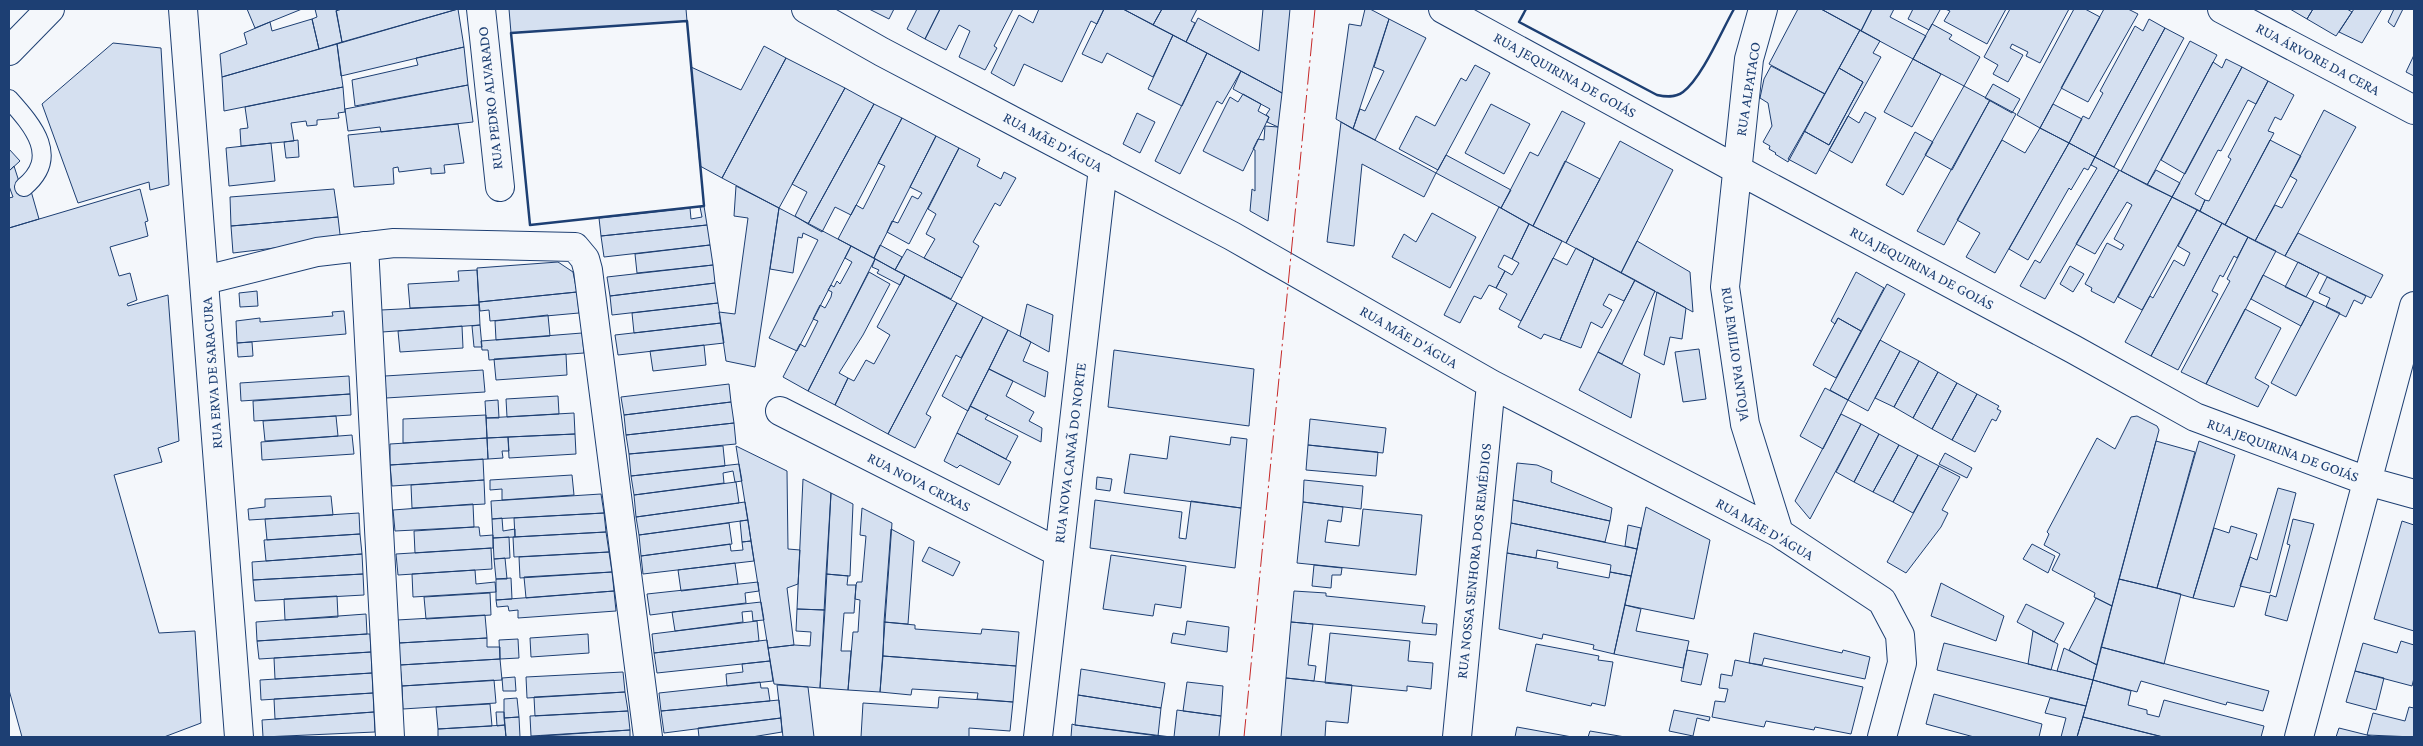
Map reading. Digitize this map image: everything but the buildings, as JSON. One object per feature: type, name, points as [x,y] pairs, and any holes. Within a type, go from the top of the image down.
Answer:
[{"type":"street","points":[[9,51],[50,9]]},
{"type":"street","name":"RUA ERVA DE SARACURA","points":[[183,9],[239,737]]},
{"type":"street","name":"RUA PEDRO ALVARADO","points":[[481,9],[500,187]]},
{"type":"street","name":"RUA MÃE D'ÁGUA","points":[[806,9],[882,52],[1232,236],[1491,384],[1779,533],[1882,601],[1892,616],[1900,635],[1902,663],[1882,737]]},
{"type":"street","name":"RUA JEQUIRINA DE GOIÁS","points":[[1443,9],[1738,170],[2074,349],[2195,417],[2367,481],[2414,494]]},
{"type":"street","name":"RUA ALPATACO","points":[[1738,170],[1741,115],[1749,59],[1763,9]]},
{"type":"street","name":"RUA ÁRVORE DA CERA","points":[[2222,9],[2414,110]]},
{"type":"street","name":"RUA NOVA CANAÃ DO NORTE","points":[[1038,737],[1103,168]]},
{"type":"street","name":"RUA EMILIO PANTOJA","points":[[1738,170],[1725,287],[1745,424],[1779,533]]},
{"type":"street","points":[[204,280],[317,252],[394,243],[555,245],[575,247],[585,259],[648,737]]},
{"type":"street","points":[[364,246],[390,737]]},
{"type":"street","points":[[2299,737],[2414,306]]},
{"type":"street","name":"RUA NOSSA SENHORA DOS REMÉDIOS","points":[[1456,737],[1491,384]]},
{"type":"street","name":"RUA NOVA CRIXAS","points":[[780,411],[1058,552]]},
{"type":"lane","points":[[9,99],[27,120],[39,140],[43,154],[41,169],[24,187]]},
{"type":"wall","points":[[1526,9],[1519,22],[1657,95],[1667,97],[1683,92],[1697,76],[1734,9]]},
{"type":"wall","points":[[687,21],[704,206],[530,225],[511,33],[687,21]]},
{"type":"power","points":[[1244,737],[1315,9]]}]
